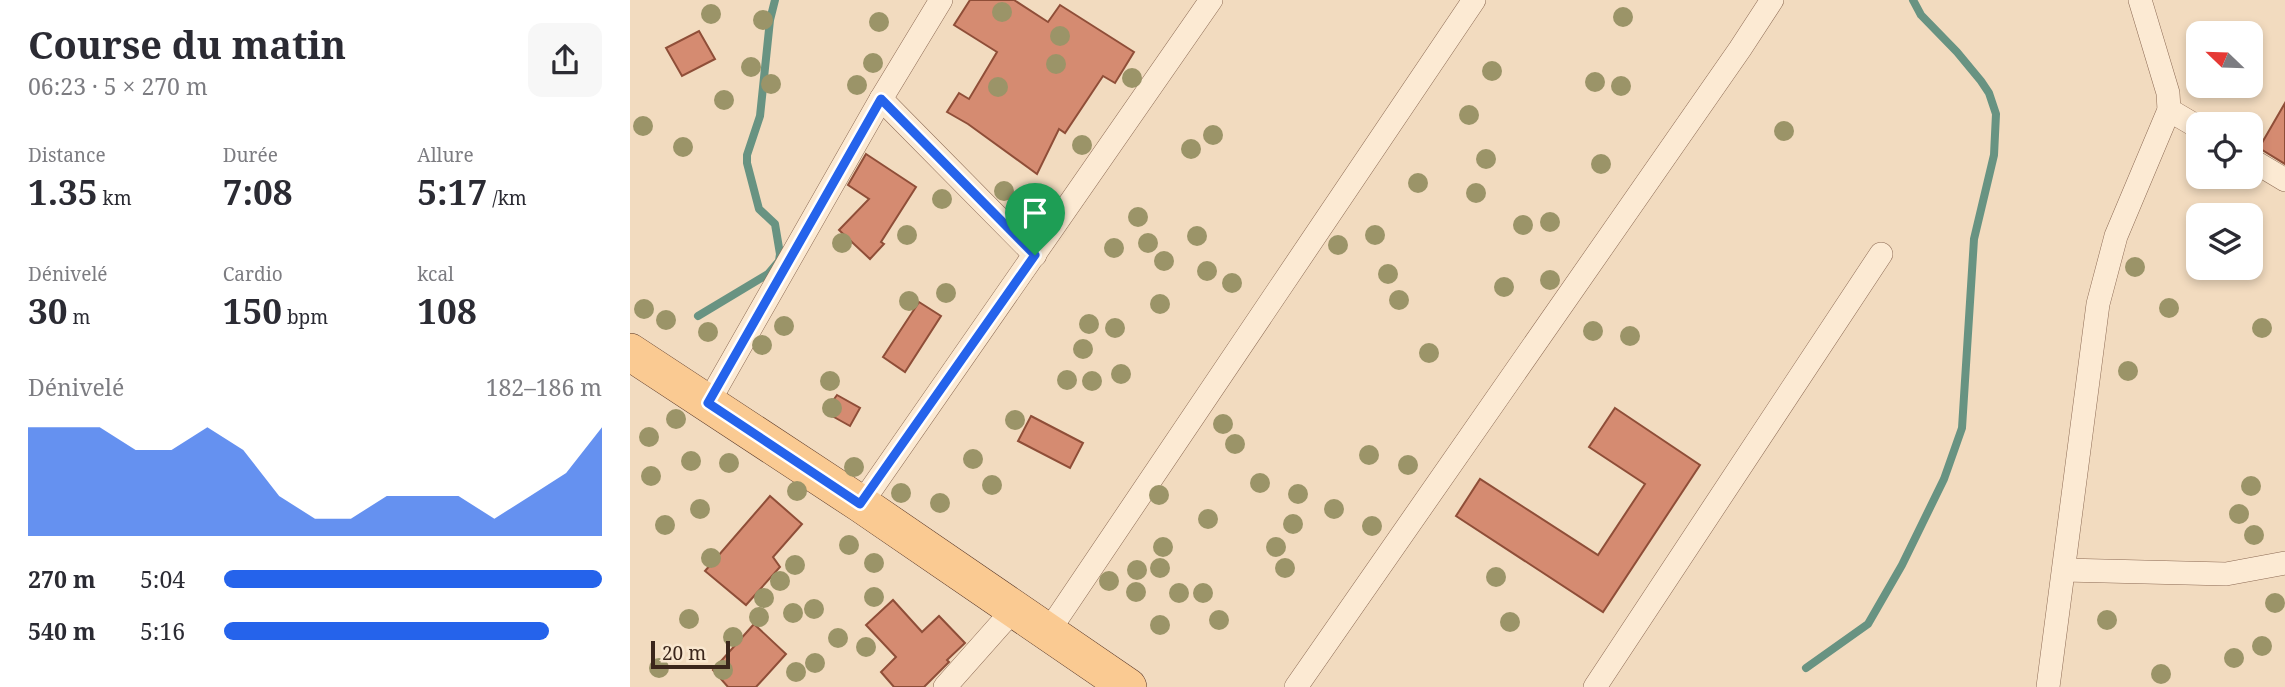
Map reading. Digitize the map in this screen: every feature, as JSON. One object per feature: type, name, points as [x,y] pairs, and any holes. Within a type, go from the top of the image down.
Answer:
[{"type":"main road","points":[[630,353],[860,504],[1128,687]]},
{"type":"street","points":[[708,403],[881,99],[941,0]]},
{"type":"street","points":[[860,504],[1211,0]]},
{"type":"street","points":[[1048,632],[1474,0]]},
{"type":"street","points":[[1296,687],[1772,0]]},
{"type":"street","points":[[2048,687],[2098,304],[2116,236],[2169,110],[2168,93],[2140,0]]},
{"type":"street","points":[[881,99],[1035,255]]},
{"type":"street","points":[[2169,110],[2186,120]]},
{"type":"street","points":[[2263,167],[2285,180]]},
{"type":"street","points":[[1595,687],[1881,254]]},
{"type":"street","points":[[2064,570],[2226,574],[2285,563]]},
{"type":"street","points":[[945,687],[1015,608]]},
{"type":"building","points":[[970,0],[1014,0],[1048,22],[1060,5],[1134,52],[1115,83],[1103,76],[1065,133],[1059,129],[1037,174],[947,112],[959,93],[969,99],[997,52],[954,25]]},
{"type":"building","points":[[699,31],[715,59],[682,76],[666,48]]},
{"type":"building","points":[[2285,103],[2285,164],[2263,150],[2263,141]]},
{"type":"building","points":[[866,154],[916,187],[881,242],[884,244],[870,259],[839,230],[869,199],[848,185]]},
{"type":"building","points":[[919,302],[941,316],[905,372],[883,357]]},
{"type":"building","points":[[837,395],[860,408],[850,426],[825,412]]},
{"type":"building","points":[[1615,408],[1700,465],[1603,612],[1456,516],[1480,479],[1598,555],[1645,484],[1589,447]]},
{"type":"building","points":[[1031,416],[1083,443],[1070,468],[1018,441]]},
{"type":"building","points":[[770,496],[802,524],[773,557],[780,567],[746,605],[705,571]]},
{"type":"building","points":[[893,600],[922,632],[939,616],[965,643],[924,687],[894,687],[881,672],[896,657],[866,625]]},
{"type":"building","points":[[754,624],[786,654],[756,687],[728,687],[713,670]]},
{"type":"waterway","points":[[698,316],[768,274],[779,261],[775,224],[759,209],[747,163],[747,155],[760,116],[770,20],[775,0]]},
{"type":"waterway","points":[[1806,668],[1868,624],[1902,565],[1944,479],[1962,428],[1974,239],[1994,155],[1996,114],[1989,93],[1981,81],[1921,15],[1913,0]]},
{"type":"route","points":[[881,99],[1035,255],[860,504],[708,403],[881,99]]}]
